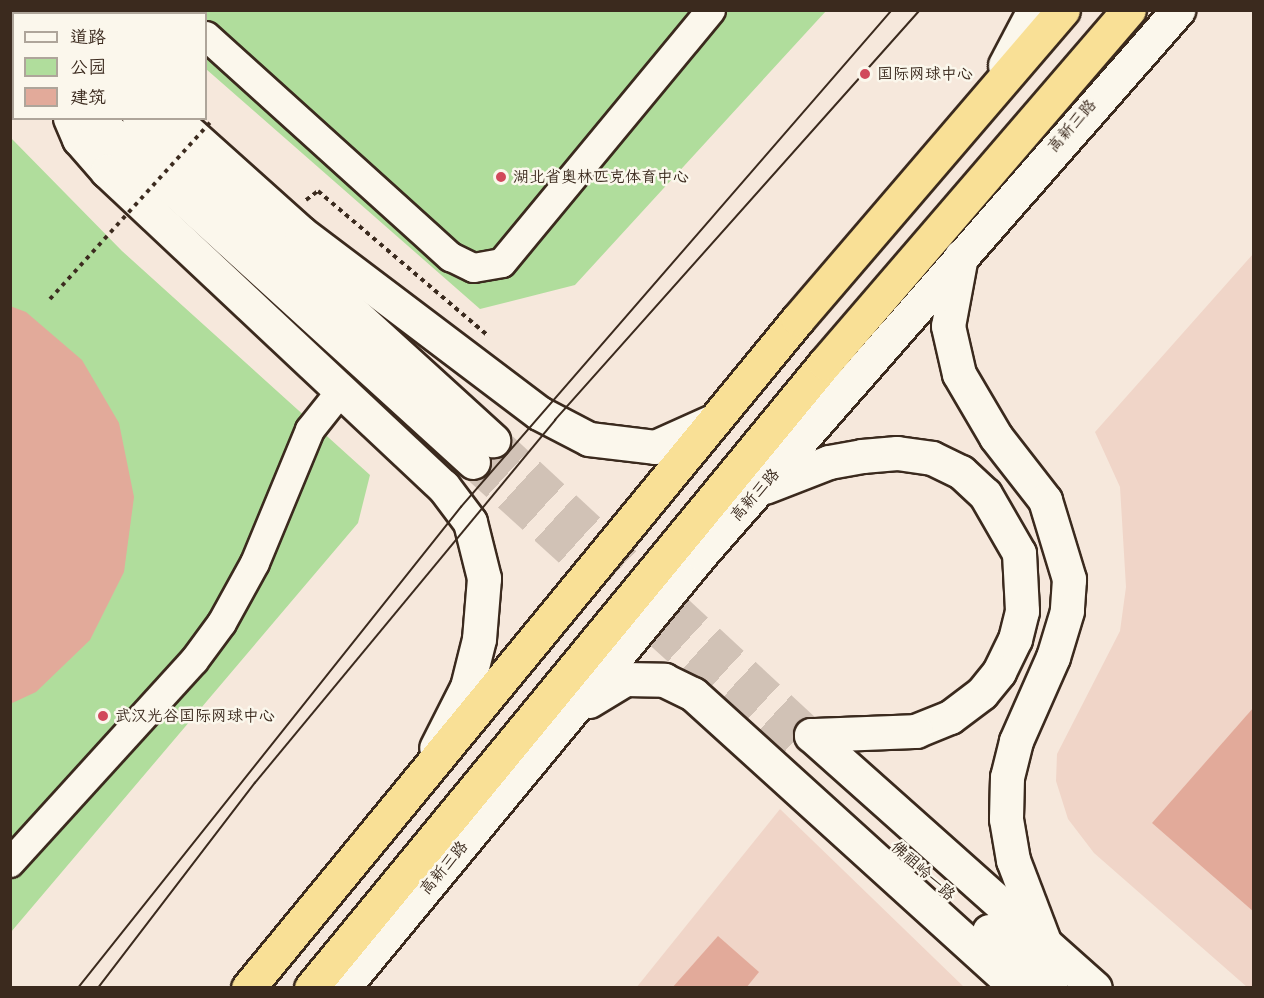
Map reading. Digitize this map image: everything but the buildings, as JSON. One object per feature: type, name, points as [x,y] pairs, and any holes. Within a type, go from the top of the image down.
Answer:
[{"type":"highway","points":[[248,987],[428,765],[713,421],[1063,10]]},
{"type":"highway","name":"高新三路","points":[[311,987],[772,427],[1129,10]]},
{"type":"street","points":[[207,37],[451,257],[474,268],[502,264],[711,10]]},
{"type":"street","points":[[975,114],[1024,35],[1034,10]]},
{"type":"street","name":"高新三路","points":[[343,987],[701,554],[761,489],[961,254],[1178,10]]},
{"type":"street","points":[[71,120],[79,139],[107,171],[443,486],[470,522],[478,546],[484,578],[479,639],[467,687],[428,765]]},
{"type":"street","points":[[97,120],[483,451],[141,120]]},
{"type":"street","points":[[175,120],[301,233],[539,413],[590,439],[655,447],[713,421]]},
{"type":"street","points":[[961,254],[948,326],[958,374],[996,437],[1045,500],[1058,530],[1069,579],[1067,610],[1053,657],[1016,741],[1007,777],[1006,819],[1013,860],[1044,941]]},
{"type":"street","points":[[10,863],[187,670],[222,623],[255,563],[310,430],[341,391]]},
{"type":"street","points":[[761,489],[829,462],[862,456],[897,453],[932,458],[961,472],[985,494],[1019,553],[1022,611],[1015,639],[999,672],[982,693],[950,717],[916,731],[803,745]]},
{"type":"street","points":[[561,725],[600,691],[625,680],[664,680],[693,694],[1017,987]]},
{"type":"street","points":[[803,745],[1044,941],[1095,987]]},
{"type":"street","name":"佛祖岭一路","points":[[803,745],[1051,987]]},
{"type":"path","points":[[50,299],[213,119]]},
{"type":"path","points":[[302,198],[310,201],[318,191],[493,340]]},
{"type":"shaded area","points":[[1253,254],[1253,987],[1247,987],[1094,853],[1068,819],[1056,781],[1057,754],[1120,631],[1126,587],[1120,487],[1095,432]]},
{"type":"shaded area","points":[[780,809],[964,987],[636,988]]},
{"type":"green space","name":"湖北省奥林匹克体育中心","points":[[138,11],[826,11],[575,285],[480,309],[207,70],[207,12]]},
{"type":"green space","name":"武汉光谷国际网球中心","points":[[11,138],[122,251],[370,475],[358,523],[11,932]]},
{"type":"tunnel","points":[[493,440],[811,735]]},
{"type":"tunnel","points":[[473,462],[795,754]]},
{"type":"tram line","points":[[78,988],[461,507],[892,10]]},
{"type":"tram line","points":[[98,988],[255,783],[555,420],[920,10]]},
{"type":"place","name":"国际网球中心","points":[[865,74]]},
{"type":"place","name":"湖北省奥林匹克体育中心","points":[[501,177]]},
{"type":"place","name":"武汉光谷国际网球中心","points":[[103,716]]}]
